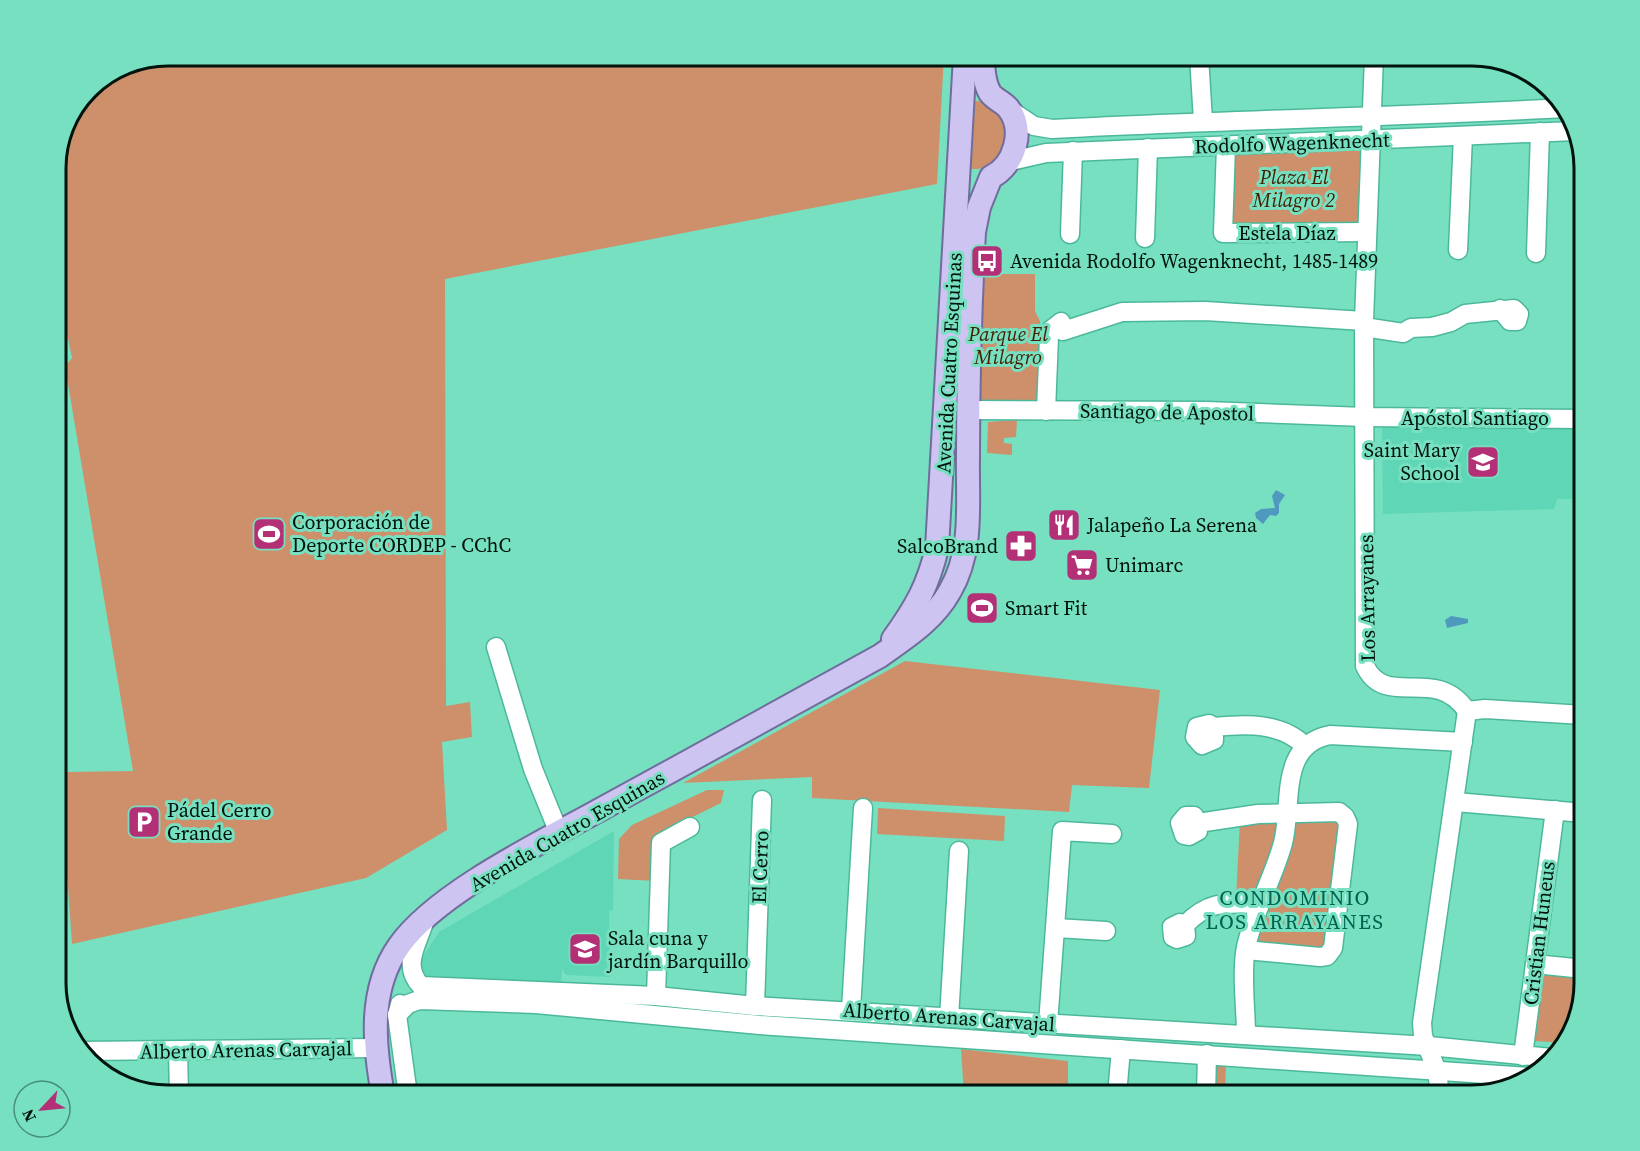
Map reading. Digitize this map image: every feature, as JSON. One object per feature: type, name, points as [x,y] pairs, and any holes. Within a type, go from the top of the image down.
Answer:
[{"type":"main road","name":"Avenida Cuatro Esquinas","points":[[880,656],[910,616],[929,580],[937,548],[964,66]]},
{"type":"main road","points":[[984,66],[991,94],[1010,110],[1016,130],[1011,161]]},
{"type":"main road","points":[[964,92],[991,94]]},
{"type":"main road","name":"Avenida Cuatro Esquinas","points":[[381,1085],[375,1048],[378,994],[385,973],[398,948],[426,916],[559,832],[880,656],[924,624],[945,600],[960,571],[969,519],[969,410],[974,232],[979,207],[991,177],[1000,173],[1011,161]]},
{"type":"main road","points":[[958,176],[977,180],[991,177]]},
{"type":"street","points":[[1200,66],[1203,122]]},
{"type":"street","name":"Los Arrayanes","points":[[1374,66],[1366,232],[1369,325],[1365,417],[1365,666],[1369,674],[1390,687],[1439,688],[1450,693],[1467,711]]},
{"type":"street","name":"Rodolfo Wagenknecht","points":[[1010,110],[1034,126],[1052,129],[1203,122],[1372,118],[1554,109]]},
{"type":"street","name":"Rodolfo Wagenknecht","points":[[1011,161],[1046,153],[1073,151],[1567,131]]},
{"type":"street","points":[[1536,254],[1540,132]]},
{"type":"street","points":[[1458,250],[1463,136]]},
{"type":"street","name":"Estela Díaz","points":[[1226,146],[1223,233],[1366,232]]},
{"type":"street","points":[[1145,238],[1148,148]]},
{"type":"street","points":[[1070,234],[1073,151]]},
{"type":"street","points":[[1046,411],[1051,330],[1055,328],[1063,331],[1094,322],[1104,316],[1122,312],[1205,311],[1369,325],[1384,332],[1403,333],[1411,328],[1432,327],[1451,322],[1465,314],[1500,309]]},
{"type":"street","name":"Santiago de Apostol","points":[[969,410],[1207,411],[1365,417]]},
{"type":"street","name":"Apóstol Santiago","points":[[1365,417],[1574,419]]},
{"type":"street","points":[[496,647],[533,769],[559,832]]},
{"type":"street","points":[[1439,1085],[1429,1046],[1423,1036],[1422,1023],[1467,711],[1485,709],[1574,714]]},
{"type":"street","points":[[1214,727],[1273,727],[1295,737],[1305,746]]},
{"type":"street","points":[[1246,1035],[1246,950],[1258,904],[1283,842],[1292,765],[1305,746],[1330,735],[1463,742]]},
{"type":"street","name":"El Cerro","points":[[755,1006],[762,800]]},
{"type":"street","points":[[1455,802],[1574,812]]},
{"type":"street","points":[[851,1010],[863,807]]},
{"type":"street","name":"Cristian Huneus","points":[[1523,1056],[1555,810]]},
{"type":"street","points":[[1198,823],[1233,816],[1339,812],[1348,824],[1333,948],[1327,956],[1246,950]]},
{"type":"street","points":[[656,996],[661,843],[690,827]]},
{"type":"street","points":[[1048,1023],[1062,831],[1112,834]]},
{"type":"street","points":[[949,1018],[959,851]]},
{"type":"street","points":[[1185,925],[1198,910],[1211,906],[1258,904]]},
{"type":"street","points":[[407,1085],[398,1015],[402,999],[421,986],[412,976],[410,962],[426,916]]},
{"type":"street","points":[[1056,928],[1106,931]]},
{"type":"street","points":[[1535,964],[1574,968]]},
{"type":"street","name":"Alberto Arenas Carvajal","points":[[421,986],[656,996],[755,1006],[1429,1046],[1542,1057]]},
{"type":"street","name":"Alberto Arenas Carvajal","points":[[398,1015],[408,1004],[419,1000],[536,1004],[739,1023],[1513,1076]]},
{"type":"street","name":"Alberto Arenas Carvajal","points":[[93,1051],[177,1052],[375,1048]]},
{"type":"street","points":[[1118,1085],[1121,1049]]},
{"type":"street","points":[[177,1052],[179,1085]]},
{"type":"street","points":[[1206,1085],[1207,1054]]},
{"type":"shaded area","name":"Saint Mary School","points":[[1382,425],[1574,425],[1574,499],[1557,499],[1554,509],[1383,514]]},
{"type":"shaded area","points":[[614,831],[613,910],[609,911],[610,977],[566,975],[562,969],[561,986],[424,982],[416,967],[439,932]]},
{"type":"green space","name":"Corporación de Deporte CORDEP - CChC","points":[[168,66],[943,66],[937,184],[445,279],[446,706],[470,702],[472,737],[442,742],[447,830],[366,878],[72,944],[66,858],[66,772],[133,771],[66,372],[66,365],[72,358],[66,329],[66,161],[69,142],[87,106],[101,91],[135,71]]},
{"type":"green space","points":[[975,101],[989,103],[999,111],[1005,122],[1007,135],[998,159],[986,167],[971,169]]},
{"type":"green space","name":"Plaza El Milagro 2","points":[[1362,150],[1358,222],[1231,225],[1230,155]]},
{"type":"green space","name":"Parque El Milagro","points":[[979,274],[1035,274],[1035,311],[1040,321],[1039,402],[974,400]]},
{"type":"green space","points":[[1017,420],[1016,437],[1004,438],[1004,443],[1012,444],[1012,455],[987,453],[988,422]]},
{"type":"green space","points":[[905,661],[1160,690],[1149,788],[1072,785],[1069,812],[812,798],[812,777],[683,783]]},
{"type":"green space","points":[[707,790],[724,790],[721,803],[658,834],[656,881],[618,879],[619,839],[632,825]]},
{"type":"green space","points":[[878,808],[1005,816],[1004,841],[877,834]]},
{"type":"green space","points":[[1297,816],[1336,819],[1341,826],[1327,950],[1256,947],[1256,934]]},
{"type":"green space","points":[[1240,820],[1279,822],[1272,854],[1252,899],[1236,898]]},
{"type":"green space","points":[[1542,974],[1574,977],[1569,1016],[1557,1040],[1555,1042],[1533,1041]]},
{"type":"green space","points":[[961,1049],[1068,1061],[1068,1085],[963,1085]]},
{"type":"green space","points":[[1213,1061],[1226,1061],[1225,1085],[1212,1085]]},
{"type":"water","points":[[1276,490],[1285,495],[1279,504],[1279,513],[1276,516],[1270,515],[1263,524],[1256,518],[1255,513],[1261,509],[1275,508],[1272,496]]},
{"type":"water","points":[[1451,616],[1468,619],[1468,623],[1447,628],[1445,620]]},
{"type":"place","name":"Avenida Rodolfo Wagenknecht, 1485-1489","points":[[987,261]]},
{"type":"place","name":"Saint Mary School","points":[[1483,462]]},
{"type":"place","name":"Jalapeño La Serena","points":[[1064,525]]},
{"type":"place","name":"Corporación de Deporte CORDEP - CChC","points":[[269,534]]},
{"type":"place","name":"SalcoBrand","points":[[1021,546]]},
{"type":"place","name":"Unimarc","points":[[1082,565]]},
{"type":"place","name":"Smart Fit","points":[[982,608]]},
{"type":"place","name":"Pádel Cerro Grande","points":[[144,822]]},
{"type":"place","name":"Sala cuna y jardín Barquillo","points":[[585,949]]},
{"type":"district","name":"CONDOMINIO LOS ARRAYANES","points":[[1295,910]]}]
